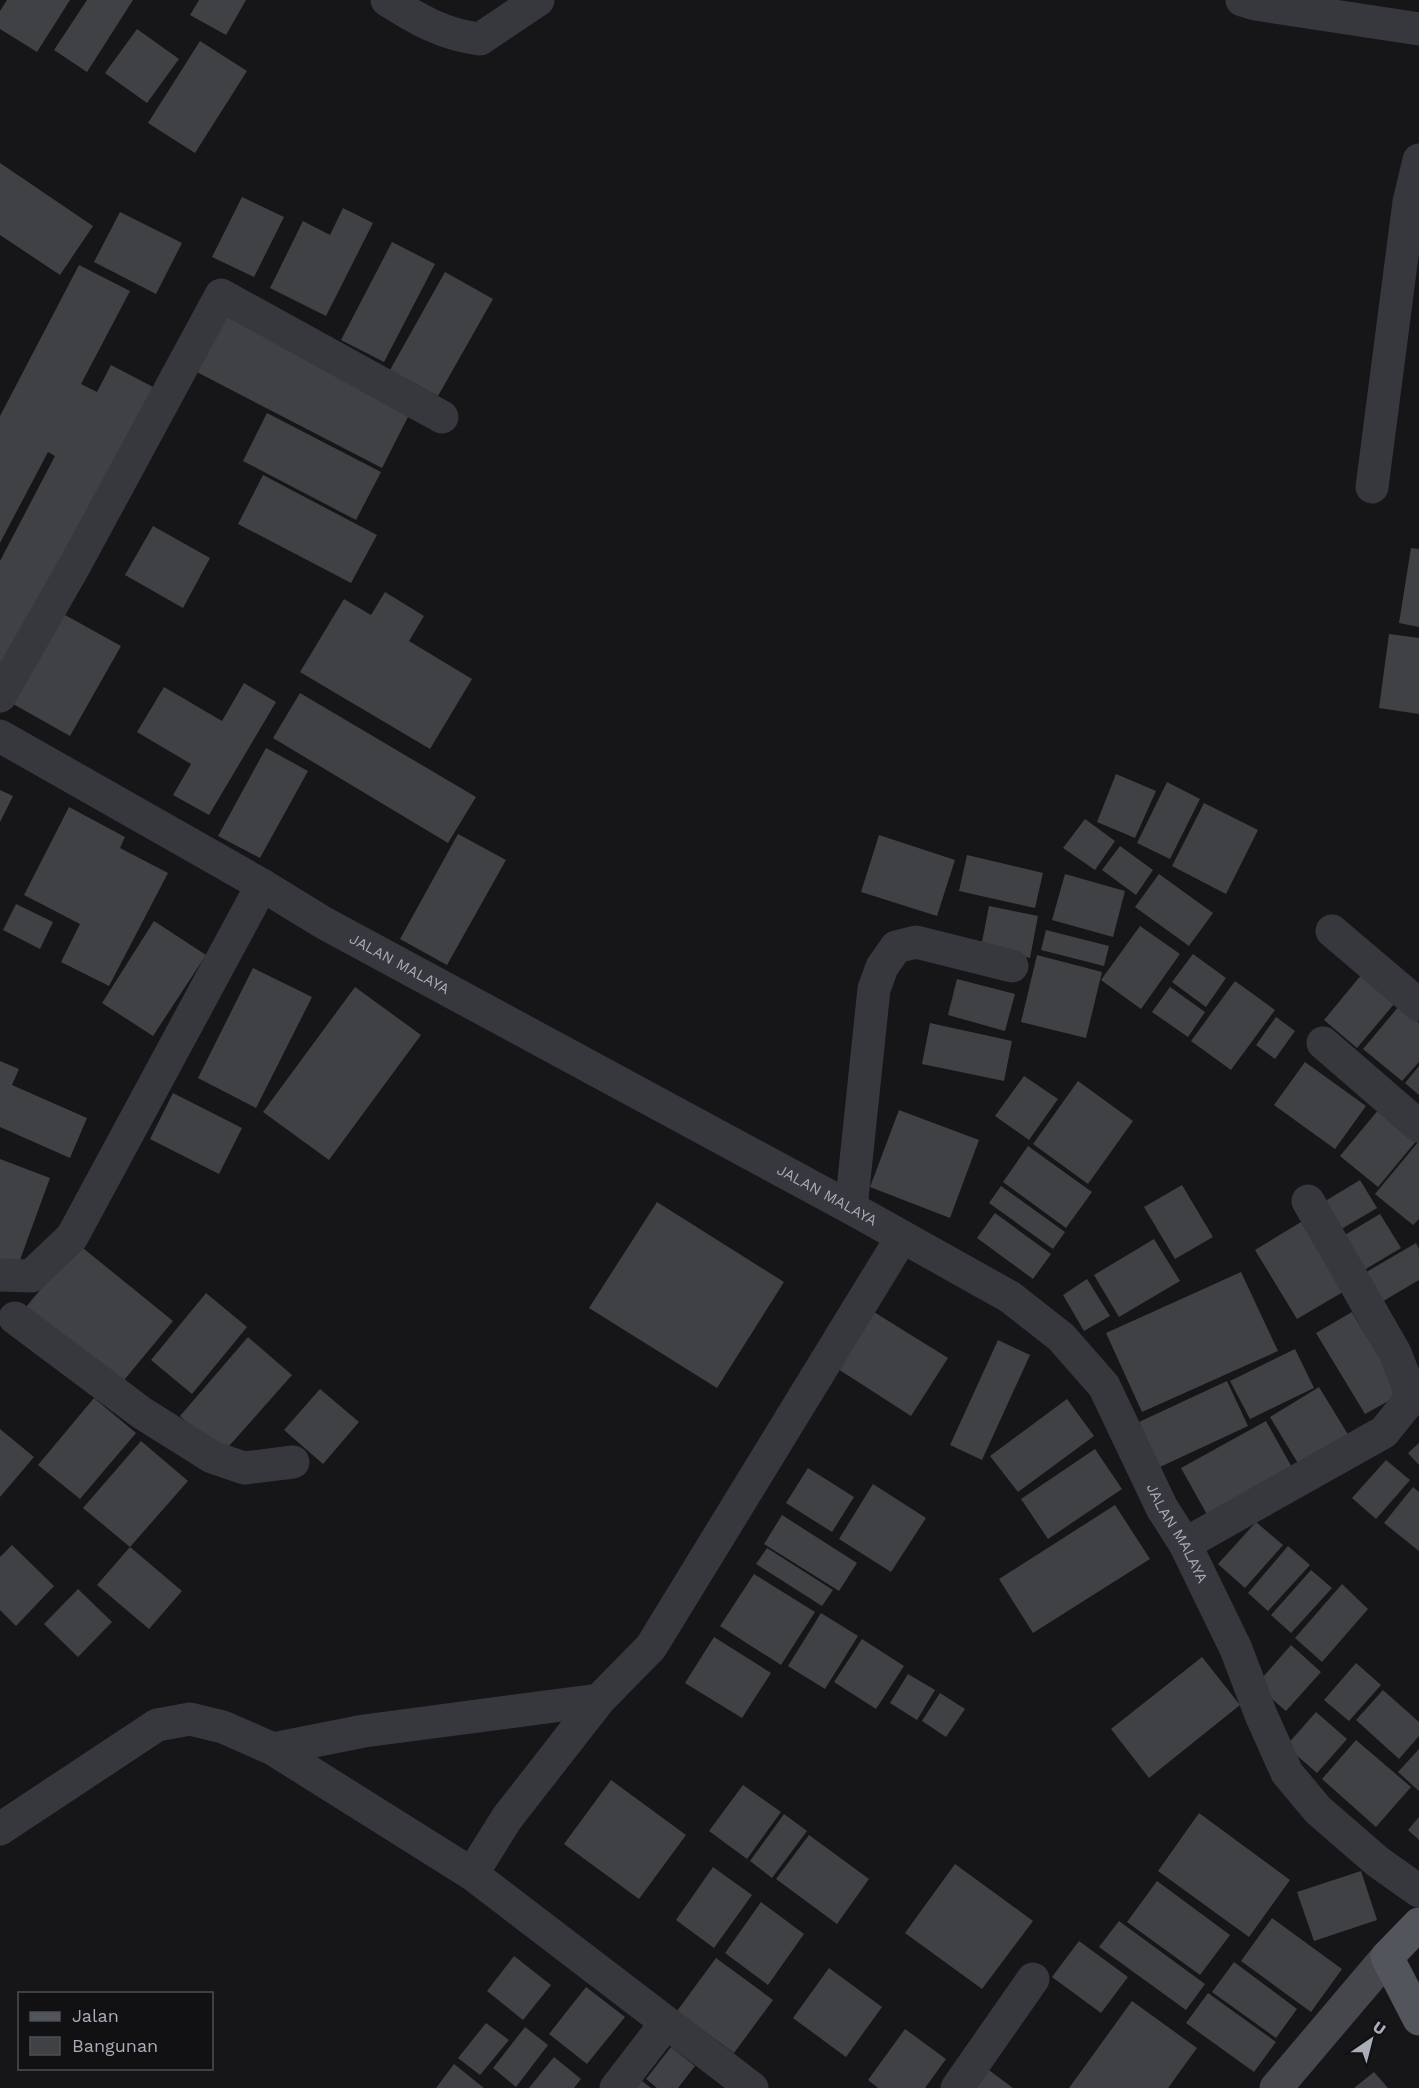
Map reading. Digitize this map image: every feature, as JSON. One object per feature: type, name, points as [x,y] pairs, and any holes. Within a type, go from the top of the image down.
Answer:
[{"type":"main road","points":[[1276,2088],[1387,1957],[1419,1924]]},
{"type":"main road","points":[[1387,1957],[1419,2019]]},
{"type":"street","points":[[387,0],[426,25],[480,39],[538,0]]},
{"type":"street","points":[[1242,0],[1255,4],[1419,29]]},
{"type":"street","points":[[1372,487],[1409,202],[1419,160]]},
{"type":"street","points":[[0,696],[76,563],[221,295],[442,417]]},
{"type":"street","name":"JALAN MALAYA","points":[[0,736],[262,885],[324,923],[851,1208],[1010,1297],[1061,1337],[1104,1386],[1162,1508],[1185,1544],[1236,1649],[1261,1715],[1287,1773],[1318,1810],[1378,1862],[1419,1891]]},
{"type":"street","points":[[262,885],[72,1237],[15,1276],[25,1297],[8,1328],[212,1457],[244,1468],[293,1462]]},
{"type":"street","points":[[1332,932],[1419,1005]]},
{"type":"street","points":[[851,1208],[874,989],[882,967],[896,947],[916,942],[1012,966]]},
{"type":"street","points":[[1323,1043],[1419,1126]]},
{"type":"street","points":[[1185,1544],[1384,1432],[1408,1402],[1409,1389],[1395,1353],[1308,1201]]},
{"type":"street","points":[[472,1874],[507,1818],[599,1700],[651,1647],[902,1237]]},
{"type":"street","points":[[273,1749],[364,1731],[599,1700]]},
{"type":"street","points":[[0,1829],[157,1725],[190,1719],[223,1727],[273,1749],[472,1874],[752,2088]]},
{"type":"street","points":[[957,2088],[1033,1979]]},
{"type":"street","points":[[616,2088],[666,2023]]},
{"type":"building","points":[[7,0],[70,0],[37,52],[0,29],[0,11]]},
{"type":"building","points":[[87,0],[133,0],[87,72],[54,50]]},
{"type":"building","points":[[199,0],[246,0],[226,35],[190,15]]},
{"type":"building","points":[[137,29],[179,59],[147,103],[105,73]]},
{"type":"building","points":[[200,41],[247,71],[195,153],[148,123]]},
{"type":"building","points":[[0,163],[93,226],[60,275],[0,235]]},
{"type":"building","points":[[242,197],[284,217],[254,277],[212,257]]},
{"type":"building","points":[[343,208],[373,223],[326,316],[270,288],[303,221],[330,235]]},
{"type":"building","points":[[120,212],[182,243],[156,294],[94,262]]},
{"type":"building","points":[[392,242],[435,264],[384,362],[341,340]]},
{"type":"building","points":[[79,265],[130,291],[81,384],[97,392],[111,365],[153,387],[6,669],[0,666],[0,561],[55,456],[48,452],[0,543],[0,416]]},
{"type":"building","points":[[445,272],[493,299],[438,396],[390,370]]},
{"type":"building","points":[[220,313],[411,411],[382,468],[191,369]]},
{"type":"building","points":[[267,413],[381,472],[356,520],[243,461]]},
{"type":"building","points":[[263,475],[377,535],[351,583],[238,524]]},
{"type":"building","points":[[153,526],[210,558],[183,608],[125,575]]},
{"type":"building","points":[[1411,548],[1419,549],[1419,627],[1399,623]]},
{"type":"building","points":[[385,592],[424,616],[409,641],[472,679],[430,749],[300,672],[344,599],[371,615]]},
{"type":"building","points":[[56,610],[121,646],[70,736],[6,700]]},
{"type":"building","points":[[1389,634],[1419,638],[1419,714],[1379,708]]},
{"type":"building","points":[[244,683],[276,702],[209,815],[173,795],[191,764],[137,732],[164,687],[222,721]]},
{"type":"building","points":[[300,693],[476,797],[448,843],[273,738]]},
{"type":"building","points":[[266,748],[308,771],[260,858],[218,836]]},
{"type":"building","points":[[1116,774],[1156,791],[1135,838],[1097,822]]},
{"type":"building","points":[[1167,782],[1200,799],[1170,859],[1137,843]]},
{"type":"building","points":[[0,790],[13,796],[0,822]]},
{"type":"building","points":[[1204,803],[1258,830],[1226,894],[1172,866]]},
{"type":"building","points":[[69,807],[125,837],[120,848],[168,873],[109,986],[61,962],[80,924],[24,895]]},
{"type":"building","points":[[1085,819],[1115,841],[1095,870],[1063,848]]},
{"type":"building","points":[[458,834],[506,860],[447,965],[400,939]]},
{"type":"building","points":[[879,835],[955,860],[937,916],[861,892]]},
{"type":"building","points":[[1120,846],[1153,870],[1136,895],[1102,870]]},
{"type":"building","points":[[967,855],[1043,873],[1035,908],[959,891]]},
{"type":"building","points":[[1065,874],[1125,891],[1113,937],[1052,920]]},
{"type":"building","points":[[1159,874],[1213,913],[1189,946],[1135,907]]},
{"type":"building","points":[[16,904],[53,922],[40,949],[3,930]]},
{"type":"building","points":[[989,906],[1038,916],[1030,958],[981,947]]},
{"type":"building","points":[[154,921],[206,955],[153,1036],[102,1003]]},
{"type":"building","points":[[1140,926],[1180,954],[1141,1009],[1101,980]]},
{"type":"building","points":[[1046,930],[1109,946],[1104,966],[1041,950]]},
{"type":"building","points":[[1193,954],[1226,978],[1206,1007],[1172,982]]},
{"type":"building","points":[[1037,955],[1102,972],[1086,1038],[1021,1022]]},
{"type":"building","points":[[253,968],[312,997],[256,1108],[198,1078]]},
{"type":"building","points":[[1367,968],[1400,997],[1357,1048],[1324,1020]]},
{"type":"building","points":[[957,979],[1015,994],[1005,1031],[948,1015]]},
{"type":"building","points":[[1235,981],[1275,1010],[1231,1070],[1191,1041]]},
{"type":"building","points":[[355,987],[421,1035],[329,1160],[263,1112]]},
{"type":"building","points":[[1170,987],[1205,1012],[1188,1037],[1152,1012]]},
{"type":"building","points":[[1399,1006],[1419,1023],[1419,1062],[1402,1081],[1363,1049]]},
{"type":"building","points":[[1276,1017],[1295,1031],[1275,1059],[1256,1045]]},
{"type":"building","points":[[930,1023],[1012,1041],[1004,1081],[922,1064]]},
{"type":"building","points":[[0,1061],[19,1069],[12,1085],[87,1118],[70,1158],[0,1127]]},
{"type":"building","points":[[1305,1062],[1366,1106],[1335,1149],[1274,1105]]},
{"type":"building","points":[[1419,1066],[1419,1095],[1405,1083]]},
{"type":"building","points":[[1024,1076],[1058,1099],[1029,1140],[995,1116]]},
{"type":"building","points":[[1078,1081],[1133,1121],[1088,1184],[1033,1144]]},
{"type":"building","points":[[173,1093],[242,1128],[219,1174],[150,1139]]},
{"type":"building","points":[[1379,1109],[1417,1140],[1378,1187],[1340,1156]]},
{"type":"building","points":[[899,1110],[979,1140],[950,1218],[870,1187]]},
{"type":"building","points":[[1419,1141],[1419,1219],[1413,1225],[1375,1194]]},
{"type":"building","points":[[1028,1146],[1092,1192],[1066,1228],[1003,1182]]},
{"type":"building","points":[[0,1159],[50,1178],[17,1268],[0,1262]]},
{"type":"building","points":[[1360,1180],[1377,1208],[1338,1231],[1322,1203]]},
{"type":"building","points":[[1182,1185],[1213,1237],[1175,1259],[1144,1207]]},
{"type":"building","points":[[1001,1186],[1065,1232],[1053,1249],[989,1203]]},
{"type":"building","points":[[657,1202],[784,1282],[717,1388],[589,1308]]},
{"type":"building","points":[[995,1213],[1051,1254],[1033,1279],[977,1238]]},
{"type":"building","points":[[1380,1214],[1401,1248],[1359,1273],[1338,1239]]},
{"type":"building","points":[[1301,1222],[1343,1292],[1297,1319],[1255,1250]]},
{"type":"building","points":[[1154,1239],[1180,1281],[1119,1317],[1094,1275]]},
{"type":"building","points":[[1416,1243],[1419,1249],[1419,1280],[1380,1303],[1363,1274]]},
{"type":"building","points":[[78,1244],[173,1321],[120,1385],[26,1307]]},
{"type":"building","points":[[1241,1272],[1278,1351],[1142,1412],[1106,1333]]},
{"type":"building","points":[[1087,1279],[1110,1316],[1084,1331],[1063,1295]]},
{"type":"building","points":[[206,1293],[247,1327],[192,1394],[151,1360]]},
{"type":"building","points":[[874,1312],[948,1358],[911,1416],[838,1369]]},
{"type":"building","points":[[1352,1312],[1401,1394],[1365,1414],[1316,1333]]},
{"type":"building","points":[[248,1337],[292,1375],[222,1454],[180,1416]]},
{"type":"building","points":[[998,1340],[1030,1355],[982,1460],[950,1445]]},
{"type":"building","points":[[1295,1349],[1314,1388],[1250,1419],[1230,1381]]},
{"type":"building","points":[[1227,1381],[1248,1426],[1160,1467],[1139,1422]]},
{"type":"building","points":[[1319,1387],[1352,1441],[1302,1470],[1270,1417]]},
{"type":"building","points":[[320,1389],[359,1422],[323,1464],[284,1430]]},
{"type":"building","points":[[94,1398],[136,1433],[80,1499],[38,1465]]},
{"type":"building","points":[[1067,1399],[1094,1436],[1018,1492],[990,1456]]},
{"type":"building","points":[[1266,1421],[1294,1471],[1209,1518],[1181,1468]]},
{"type":"building","points":[[0,1429],[34,1457],[0,1497]]},
{"type":"building","points":[[141,1441],[188,1481],[130,1547],[83,1508]]},
{"type":"building","points":[[1419,1443],[1419,1465],[1408,1453]]},
{"type":"building","points":[[1095,1449],[1122,1489],[1048,1539],[1021,1499]]},
{"type":"building","points":[[1386,1460],[1410,1480],[1376,1519],[1352,1498]]},
{"type":"building","points":[[808,1468],[854,1497],[832,1532],[786,1503]]},
{"type":"building","points":[[873,1484],[926,1518],[891,1572],[839,1539]]},
{"type":"building","points":[[1413,1487],[1419,1492],[1419,1551],[1384,1523]]},
{"type":"building","points":[[1115,1505],[1150,1559],[1033,1633],[999,1579]]},
{"type":"building","points":[[782,1515],[857,1563],[839,1591],[764,1544]]},
{"type":"building","points":[[1256,1522],[1283,1545],[1245,1588],[1218,1564]]},
{"type":"building","points":[[12,1545],[54,1586],[16,1626],[0,1610],[0,1557]]},
{"type":"building","points":[[1288,1546],[1310,1565],[1268,1611],[1248,1593]]},
{"type":"building","points":[[130,1547],[182,1591],[149,1629],[97,1585]]},
{"type":"building","points":[[767,1548],[833,1590],[822,1606],[756,1564]]},
{"type":"building","points":[[1311,1570],[1332,1588],[1291,1633],[1271,1615]]},
{"type":"building","points":[[754,1574],[815,1612],[781,1665],[720,1626]]},
{"type":"building","points":[[1342,1584],[1368,1609],[1322,1662],[1295,1638]]},
{"type":"building","points":[[78,1589],[112,1622],[78,1657],[44,1624]]},
{"type":"building","points":[[821,1613],[858,1636],[825,1689],[788,1666]]},
{"type":"building","points":[[714,1637],[771,1673],[742,1718],[685,1683]]},
{"type":"building","points":[[862,1639],[904,1666],[876,1709],[834,1682]]},
{"type":"building","points":[[1291,1645],[1321,1672],[1286,1711],[1256,1685]]},
{"type":"building","points":[[1202,1657],[1240,1705],[1149,1778],[1111,1729]]},
{"type":"building","points":[[1356,1663],[1381,1685],[1349,1721],[1324,1700]]},
{"type":"building","points":[[908,1674],[935,1690],[917,1720],[890,1703]]},
{"type":"building","points":[[1383,1690],[1419,1722],[1419,1736],[1399,1759],[1356,1720]]},
{"type":"building","points":[[940,1693],[965,1709],[946,1737],[922,1721]]},
{"type":"building","points":[[1316,1712],[1347,1739],[1317,1773],[1286,1746]]},
{"type":"building","points":[[1356,1740],[1411,1787],[1376,1827],[1322,1779]]},
{"type":"building","points":[[1419,1749],[1419,1791],[1398,1772]]},
{"type":"building","points":[[611,1780],[686,1835],[639,1899],[564,1844]]},
{"type":"building","points":[[743,1785],[781,1812],[747,1859],[709,1831]]},
{"type":"building","points":[[1199,1813],[1290,1880],[1249,1937],[1158,1871]]},
{"type":"building","points":[[784,1814],[807,1831],[772,1878],[750,1861]]},
{"type":"building","points":[[1419,1817],[1419,1840],[1408,1830]]},
{"type":"building","points":[[809,1835],[869,1879],[837,1924],[776,1879]]},
{"type":"building","points":[[955,1864],[1033,1921],[982,1989],[905,1933]]},
{"type":"building","points":[[713,1867],[752,1895],[714,1948],[676,1920]]},
{"type":"building","points":[[1361,1871],[1377,1920],[1314,1941],[1297,1892]]},
{"type":"building","points":[[1157,1881],[1230,1935],[1200,1975],[1127,1922]]},
{"type":"building","points":[[761,1902],[804,1934],[768,1985],[725,1953]]},
{"type":"building","points":[[1272,1918],[1342,1969],[1311,2012],[1241,1961]]},
{"type":"building","points":[[1119,1921],[1205,1984],[1186,2010],[1099,1947]]},
{"type":"building","points":[[1079,1941],[1128,1977],[1101,2013],[1052,1977]]},
{"type":"building","points":[[514,1956],[551,1985],[523,2020],[487,1991]]},
{"type":"building","points":[[716,1958],[773,2000],[734,2053],[677,2011]]},
{"type":"building","points":[[1234,1962],[1297,2009],[1276,2038],[1212,1992]]},
{"type":"building","points":[[829,1968],[882,2007],[846,2057],[793,2018]]},
{"type":"building","points":[[586,1987],[625,2017],[587,2064],[549,2034]]},
{"type":"building","points":[[1208,1993],[1276,2042],[1254,2072],[1186,2023]]},
{"type":"building","points":[[1132,2001],[1197,2048],[1168,2088],[1069,2088]]},
{"type":"building","points":[[486,2023],[509,2040],[480,2075],[458,2058]]},
{"type":"building","points":[[525,2027],[548,2045],[516,2087],[493,2068]]},
{"type":"building","points":[[905,2029],[946,2059],[925,2088],[878,2088],[868,2080]]},
{"type":"building","points":[[671,2047],[695,2066],[678,2088],[657,2088],[646,2079]]},
{"type":"building","points":[[554,2057],[581,2079],[574,2088],[529,2088]]},
{"type":"building","points":[[454,2064],[484,2088],[436,2088]]},
{"type":"building","points":[[982,2065],[1013,2088],[966,2088]]},
{"type":"building","points":[[1374,2072],[1388,2088],[1354,2088]]},
{"type":"building","points":[[642,2081],[651,2088],[636,2088]]}]
